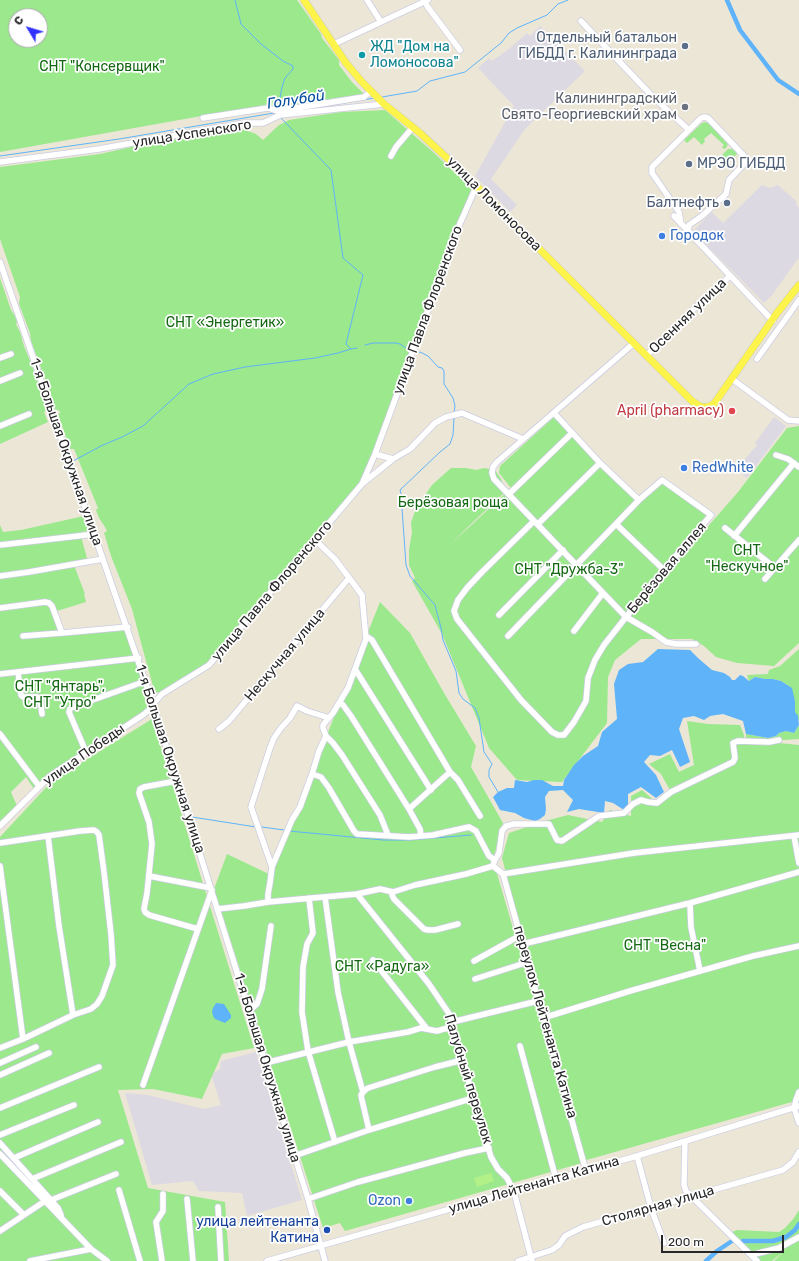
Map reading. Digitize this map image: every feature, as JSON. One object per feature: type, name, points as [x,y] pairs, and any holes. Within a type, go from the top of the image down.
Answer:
[{"type":"main road","name":"улица Ломоносова","points":[[304,0],[346,63],[362,82],[384,104],[413,127],[444,155],[692,401],[701,407],[711,406],[732,379]]},
{"type":"main road","points":[[732,379],[772,320],[798,288]]},
{"type":"street","points":[[367,0],[381,22]]},
{"type":"street","points":[[334,44],[427,0],[428,6],[460,50]]},
{"type":"street","points":[[581,22],[653,97],[689,130]]},
{"type":"street","points":[[203,118],[268,108],[277,111],[356,98],[367,95],[371,91]]},
{"type":"street","name":"улица Успенского","points":[[0,162],[98,149],[244,124],[263,123],[280,115],[384,104]]},
{"type":"street","name":"Осенняя улица","points":[[681,224],[679,212],[652,173],[652,167],[701,118],[704,117],[708,118],[745,157],[743,165],[729,180],[726,194],[690,225],[688,232]]},
{"type":"street","points":[[391,156],[396,147],[413,127]]},
{"type":"street","name":"улица Павла Флоренского","points":[[362,484],[375,454],[458,228],[476,188]]},
{"type":"street","name":"Осенняя улица","points":[[674,216],[772,320]]},
{"type":"street","name":"1-я Большая Окружная улица","points":[[0,262],[146,681],[308,1199],[325,1261]]},
{"type":"street","name":"Осенняя улица","points":[[646,356],[730,276]]},
{"type":"street","points":[[757,358],[799,300]]},
{"type":"street","points":[[523,439],[634,343]]},
{"type":"street","points":[[0,358],[11,354]]},
{"type":"street","points":[[0,381],[20,373]]},
{"type":"street","points":[[732,379],[788,420],[799,421]]},
{"type":"street","name":"улица Павла Флоренского","points":[[153,704],[162,694],[209,665],[362,484],[393,459],[410,449],[435,423],[446,417],[462,413],[523,439]]},
{"type":"street","points":[[508,636],[639,500],[600,463],[554,413]]},
{"type":"street","points":[[0,426],[29,414]]},
{"type":"street","points":[[509,494],[572,433]]},
{"type":"street","name":"Берёзовая аллея","points":[[523,439],[496,462],[492,473],[494,479],[626,617],[711,514],[662,480],[639,500]]},
{"type":"street","points":[[375,454],[393,459]]},
{"type":"street","points":[[734,536],[796,465],[788,459],[776,455]]},
{"type":"street","points":[[600,463],[482,572],[467,588],[458,600],[454,611],[457,619],[521,700],[552,732],[561,736],[565,734],[584,706],[587,697],[588,678],[594,660],[626,617],[666,642],[676,644],[696,644]]},
{"type":"street","points":[[616,524],[664,570]]},
{"type":"street","points":[[725,528],[775,568]]},
{"type":"street","points":[[0,545],[95,534]]},
{"type":"street","points":[[315,540],[335,559],[362,594],[366,636],[362,653],[348,688],[340,703],[323,725],[323,728],[326,736],[333,742],[380,814],[388,835]]},
{"type":"street","points":[[765,579],[799,540]]},
{"type":"street","points":[[499,615],[563,550]]},
{"type":"street","points":[[0,576],[103,559]]},
{"type":"street","name":"Нескучная улица","points":[[218,730],[229,722],[349,578]]},
{"type":"street","points":[[574,631],[603,593]]},
{"type":"street","points":[[0,608],[45,602],[49,603],[52,606],[62,633]]},
{"type":"street","points":[[23,636],[128,628]]},
{"type":"street","points":[[366,636],[372,640],[450,772],[458,780],[480,816]]},
{"type":"street","points":[[0,674],[138,658]]},
{"type":"street","points":[[355,670],[431,790]]},
{"type":"street","points":[[18,672],[21,695],[23,698],[40,698],[42,714]]},
{"type":"street","points":[[86,752],[69,712],[70,709],[146,681]]},
{"type":"street","points":[[340,703],[351,716],[408,809],[420,829],[421,836]]},
{"type":"street","name":"улица Победы","points":[[0,824],[50,776],[143,715],[153,704]]},
{"type":"street","points":[[272,867],[252,807],[270,748],[274,738],[290,718],[297,706],[329,718]]},
{"type":"street","points":[[0,734],[39,786]]},
{"type":"street","points":[[268,902],[272,867],[300,807],[319,751],[326,736]]},
{"type":"street","points":[[217,908],[357,894],[380,889],[393,892],[415,885],[466,874],[494,863],[500,852],[502,831],[506,826],[514,824],[550,824],[557,840],[562,841],[599,816],[624,813],[633,804],[641,800],[657,803],[671,792],[733,762],[733,743],[738,741],[769,742],[779,740]]},
{"type":"street","points":[[408,809],[450,772]]},
{"type":"street","points":[[312,774],[321,777],[357,834],[409,837],[433,835],[469,827],[476,831],[489,856],[503,874],[634,853],[796,835],[799,863]]},
{"type":"street","points":[[172,782],[144,787],[140,789],[139,793],[149,822],[152,844],[144,909],[149,915],[198,929]]},
{"type":"street","points":[[0,843],[80,831],[94,830],[99,835],[113,965],[98,1004],[91,1009],[73,1015],[23,1039],[0,1048]]},
{"type":"street","points":[[48,836],[59,926],[73,1015]]},
{"type":"street","points":[[0,866],[23,1039]]},
{"type":"street","points":[[523,944],[690,903],[799,872]]},
{"type":"street","name":"переулок Лейтенанта Катина","points":[[503,874],[586,1170]]},
{"type":"street","points":[[143,1085],[211,889],[149,876]]},
{"type":"street","points":[[393,892],[392,895],[394,899],[424,929],[435,930],[458,924]]},
{"type":"street","name":"Палубный переулок","points":[[357,894],[429,984],[450,1015],[472,1098],[491,1157],[498,1169],[507,1178],[514,1192],[532,1259]]},
{"type":"street","points":[[326,897],[338,992],[349,1042],[363,1092],[362,1100],[369,1130]]},
{"type":"street","points":[[309,898],[313,933],[307,944],[303,967],[302,1012],[308,1051],[334,1142]]},
{"type":"street","points":[[690,903],[691,926],[700,971]]},
{"type":"street","points":[[249,1011],[257,1004],[262,989],[270,926]]},
{"type":"street","points":[[474,961],[521,935]]},
{"type":"street","points":[[543,1018],[630,991],[753,956],[799,946]]},
{"type":"street","points":[[373,960],[427,1029]]},
{"type":"street","points":[[475,979],[528,962]]},
{"type":"street","points":[[265,1063],[308,1051],[408,1032],[421,1028],[437,1031],[452,1024],[538,1001]]},
{"type":"street","points":[[0,1063],[36,1046]]},
{"type":"street","points":[[520,1046],[556,1179]]},
{"type":"street","points":[[0,1075],[49,1053]]},
{"type":"street","points":[[363,1092],[368,1088],[435,1067],[463,1060]]},
{"type":"street","points":[[0,1108],[99,1067]]},
{"type":"street","points":[[799,1092],[797,1107],[799,1123]]},
{"type":"street","points":[[294,1156],[369,1130],[472,1098]]},
{"type":"street","points":[[0,1135],[74,1105]]},
{"type":"street","name":"улица Лейтенанта Катина","points":[[267,1261],[321,1247],[638,1156],[797,1107]]},
{"type":"street","points":[[14,1158],[98,1122]]},
{"type":"street","points":[[685,1141],[684,1185],[686,1191],[690,1197],[757,1261]]},
{"type":"street","points":[[32,1179],[121,1142]]},
{"type":"street","points":[[0,1143],[32,1179],[64,1221],[91,1249],[107,1261]]},
{"type":"street","points":[[308,1199],[358,1182],[489,1148]]},
{"type":"street","name":"Столярная улица","points":[[518,1261],[532,1259],[552,1250],[559,1245],[565,1236],[583,1228],[783,1170],[792,1162],[799,1152]]},
{"type":"street","points":[[0,1154],[48,1200]]},
{"type":"street","points":[[638,1156],[651,1208],[664,1242]]},
{"type":"street","points":[[0,1231],[48,1200],[116,1174]]},
{"type":"street","points":[[119,1190],[140,1261]]},
{"type":"street","points":[[0,1191],[3,1198],[24,1215]]},
{"type":"street","points":[[162,1261],[156,1222],[163,1211],[163,1194]]},
{"type":"street","points":[[187,1199],[193,1261]]},
{"type":"street","points":[[218,1207],[221,1261]]},
{"type":"street","points":[[751,1255],[779,1248],[799,1237]]},
{"type":"street","points":[[30,1261],[91,1249]]},
{"type":"street","points":[[63,1254],[64,1261]]},
{"type":"shaded area","points":[[540,26],[585,71],[525,129],[491,179],[517,205],[510,212],[475,176],[514,106],[478,68],[489,58],[492,61],[527,33],[530,36]]},
{"type":"shaded area","points":[[762,185],[770,188],[778,185],[797,202],[796,204],[799,208],[799,259],[772,295],[764,303],[693,231],[712,212],[723,223]]},
{"type":"shaded area","points":[[774,417],[786,426],[747,478],[740,472],[742,470],[738,467],[757,445],[755,443]]},
{"type":"shaded area","points":[[256,1052],[302,1200],[247,1216],[242,1193],[199,1191],[193,1181],[152,1185],[125,1093],[148,1095],[203,1109],[221,1105],[211,1074],[220,1069],[221,1061]]},
{"type":"green space","name":"СНТ \"Консервщик\"","points":[[0,0],[297,0],[321,34],[322,38],[339,60],[339,65],[352,82],[364,94],[289,105],[285,104],[224,112],[0,152]]},
{"type":"green space","name":"СНТ «Энергетик»","points":[[385,110],[433,152],[473,190],[360,485],[217,658],[164,691],[155,693],[132,609],[111,556],[104,533],[107,531],[99,518],[96,510],[98,508],[74,449],[70,449],[58,414],[60,411],[55,409],[19,304],[20,297],[0,239],[0,167],[100,154],[131,147],[240,129],[256,134],[263,140],[279,125],[289,120],[341,112]]},
{"type":"green space","points":[[705,122],[708,123],[728,144],[726,148],[724,149],[722,147],[724,145],[711,133],[704,139],[705,141],[702,145],[694,137],[687,143],[684,140]]},
{"type":"green space","points":[[728,149],[733,149],[737,154],[727,163],[721,156]]},
{"type":"green space","points":[[0,278],[11,310],[15,316],[17,322],[16,324],[47,410],[44,412],[48,422],[0,444]]},
{"type":"green space","name":"СНТ \"Дружба-3\"","points":[[555,416],[640,501],[661,481],[709,517],[671,562],[675,564],[738,492],[787,428],[799,426],[799,643],[774,666],[737,663],[716,657],[704,646],[692,639],[641,639],[615,660],[608,677],[607,723],[562,782],[517,780],[489,748],[442,634],[412,581],[415,578],[409,565],[409,550],[412,532],[411,523],[416,508],[432,485],[451,468],[476,470],[484,468],[495,470],[506,491],[450,545],[511,488],[499,473],[500,466]]},
{"type":"green space","name":"СНТ \"Янтарь\", СНТ \"Утро\"","points":[[84,516],[88,531],[82,532],[82,540],[88,562],[74,565],[85,594],[86,602],[57,611],[61,635],[121,627],[126,633],[138,664],[150,708],[34,789],[26,777],[11,792],[17,806],[0,821],[0,525],[3,532],[21,530]]},
{"type":"green space","name":"СНТ «Радуга»","points":[[380,602],[410,633],[476,746],[471,767],[503,823],[493,860],[582,1163],[345,1231],[340,1223],[323,1228],[214,889],[227,854],[271,875]]},
{"type":"green space","points":[[799,649],[799,721],[795,712],[795,701],[789,686],[781,681],[773,679],[755,677],[749,681],[747,675],[768,674],[769,670],[780,666]]},
{"type":"green space","points":[[152,719],[254,1048],[222,1054],[202,1099],[153,1089],[118,1090],[148,1188],[225,1202],[229,1261],[0,1261],[0,837],[52,781]]},
{"type":"green space","name":"СНТ \"Весна\"","points":[[687,721],[708,724],[740,725],[745,743],[779,743],[799,745],[799,1100],[583,1161],[502,858],[509,833],[568,815],[602,822],[610,810],[631,816],[631,796],[642,790],[657,803],[671,792],[661,774],[649,764],[670,754],[679,772],[694,765]]},
{"type":"green space","points":[[799,725],[799,739],[769,741],[746,739],[746,734],[768,738],[786,731],[794,733]]},
{"type":"green space","points":[[491,1173],[494,1181],[477,1187],[474,1178]]},
{"type":"green space","points":[[799,1210],[799,1261],[774,1261],[783,1252],[772,1261],[760,1261],[732,1232],[737,1230],[779,1232],[785,1228]]},
{"type":"water","points":[[658,649],[690,650],[712,670],[724,673],[732,680],[735,680],[740,675],[749,681],[755,677],[781,681],[792,688],[795,701],[795,712],[798,716],[799,725],[794,733],[786,731],[768,738],[746,734],[743,721],[723,714],[710,716],[704,720],[694,716],[683,718],[679,729],[690,762],[680,767],[672,750],[660,756],[650,755],[644,762],[656,775],[664,792],[656,798],[641,787],[628,794],[628,805],[624,810],[613,803],[605,801],[604,813],[579,809],[567,812],[573,800],[563,790],[549,791],[545,797],[545,815],[535,821],[524,818],[515,813],[500,810],[493,797],[498,792],[507,788],[514,788],[515,780],[527,782],[542,780],[553,786],[563,786],[564,780],[574,765],[583,756],[598,746],[602,732],[617,719],[614,684],[619,670],[628,664],[643,662]]},
{"type":"water","points":[[216,1003],[224,1004],[231,1015],[231,1018],[225,1023],[215,1019],[213,1016],[212,1011]]},
{"type":"waterway","points":[[235,0],[241,24],[261,44],[283,61],[293,66],[293,69],[285,78],[278,108]]},
{"type":"waterway","name":"Голубой","points":[[382,97],[417,91],[430,81],[465,72],[501,43],[509,33],[547,15],[558,4],[568,0]]},
{"type":"waterway","points":[[727,0],[740,30],[778,80],[799,94]]},
{"type":"waterway","name":"Голубой","points":[[313,108],[375,98]]},
{"type":"waterway","name":"Голубой","points":[[0,156],[119,139],[274,113]]},
{"type":"waterway","points":[[281,118],[331,170],[343,258],[363,275],[346,344],[351,349],[357,348]]},
{"type":"waterway","points":[[365,345],[373,343],[396,343],[410,351]]},
{"type":"waterway","points":[[73,461],[143,426],[189,384],[213,374],[245,367],[315,358],[351,349]]},
{"type":"waterway","points":[[414,353],[420,352],[428,356],[438,367],[442,368],[444,371],[444,384],[453,398],[455,406],[454,412]]},
{"type":"waterway","points":[[454,418],[453,435],[450,444],[400,490],[406,565],[410,576],[435,605],[443,640],[456,671],[459,693],[463,699],[475,708],[479,718],[484,752],[492,764],[489,770],[489,777],[498,792]]},
{"type":"waterway","points":[[192,817],[256,827]]},
{"type":"waterway","points":[[262,827],[284,830]]},
{"type":"waterway","points":[[289,831],[383,840],[410,840],[471,835]]},
{"type":"waterway","points":[[743,1241],[773,1241],[786,1237],[795,1230],[799,1224]]},
{"type":"waterway","points":[[706,1261],[717,1251],[732,1241]]},
{"type":"place","name":"Отдельный батальон ГИБДД г. Калининграда","points":[[685,46]]},
{"type":"place","name":"ЖД \"Дом на Ломоносова\"","points":[[362,55]]},
{"type":"place","name":"Калининградский Свято-Георгиевский храм","points":[[685,107]]},
{"type":"place","name":"МРЭО ГИБДД","points":[[689,164]]},
{"type":"place","name":"Балтнефть","points":[[727,203]]},
{"type":"place","name":"Городок","points":[[662,236]]},
{"type":"place","name":"April (pharmacy)","points":[[732,411]]},
{"type":"place","name":"RedWhite","points":[[684,468]]},
{"type":"place","name":"Ozon","points":[[409,1201]]},
{"type":"place","name":"улица лейтенанта Катина","points":[[327,1230]]},
{"type":"park label","name":"Берёзовая роща","points":[[453,503]]},
{"type":"park label","name":"СНТ \"Нескучное\"","points":[[747,560]]}]
